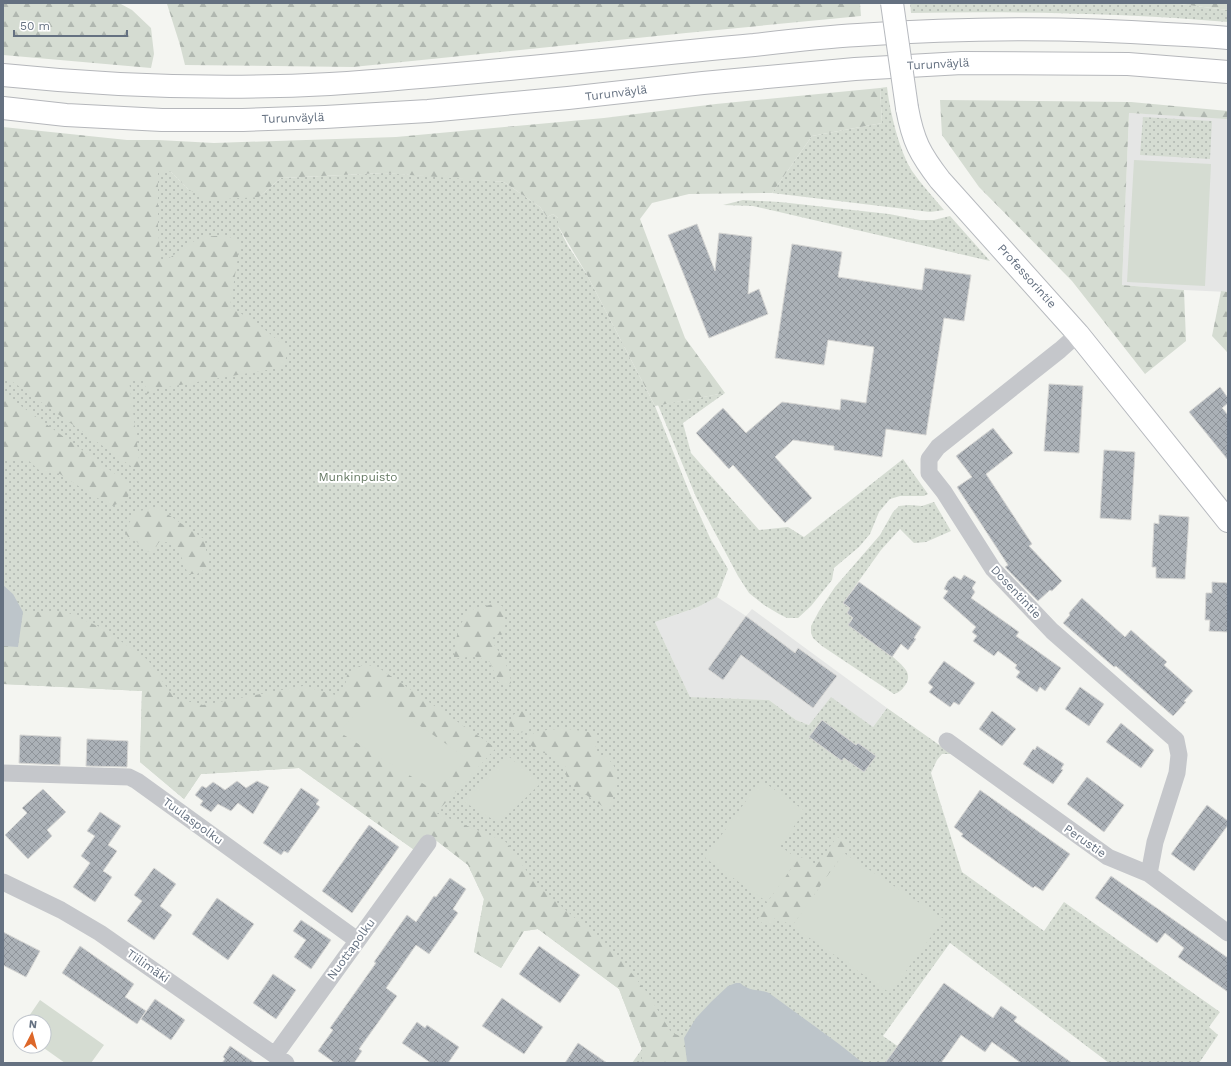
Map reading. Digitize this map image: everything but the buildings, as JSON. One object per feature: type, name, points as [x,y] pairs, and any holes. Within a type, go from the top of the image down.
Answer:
[{"type":"main road","name":"Professorintie","points":[[892,3],[911,128],[915,141],[927,163],[940,180],[1078,334],[1228,521]]},
{"type":"main road","points":[[3,75],[68,82],[163,86],[326,84],[427,77],[858,35],[962,30],[1053,29],[1129,31],[1228,38]]},
{"type":"main road","name":"Turunväylä","points":[[3,108],[66,115],[162,120],[258,119],[428,111],[855,69],[962,63],[1128,64],[1228,72]]},
{"type":"street","name":"Dosentintie","points":[[1078,334],[938,447],[929,459],[929,473],[944,492],[993,569],[1052,631],[1176,740],[1179,755],[1177,773],[1155,842],[1149,874]]},
{"type":"street","name":"Perustie","points":[[947,741],[1108,857],[1149,874],[1228,933]]},
{"type":"street","name":"Tuulaspolku","points":[[3,773],[129,777],[137,781],[353,946]]},
{"type":"street","name":"Nuottapolku","points":[[280,1059],[353,946],[428,843]]},
{"type":"street","name":"Tiilimäki","points":[[3,882],[61,910],[100,933],[280,1059]]},
{"type":"shaded area","points":[[1129,113],[1228,118],[1228,292],[1122,285]]},
{"type":"shaded area","points":[[3,585],[13,594],[23,612],[18,647],[3,646]]},
{"type":"shaded area","points":[[717,597],[746,616],[752,609],[887,708],[873,727],[809,725],[796,720],[769,700],[690,697],[655,622],[698,607]]},
{"type":"shaded area","points":[[740,983],[751,989],[769,993],[863,1063],[689,1063],[687,1061],[684,1038],[696,1018],[711,1002],[728,986]]},
{"type":"green space","points":[[3,3],[119,3],[132,10],[151,28],[154,54],[151,68],[3,55]]},
{"type":"green space","points":[[165,3],[860,3],[861,16],[353,67],[185,65],[167,4]]},
{"type":"green space","points":[[910,3],[1171,3],[1228,10],[1228,22],[1070,13],[911,13]]},
{"type":"green space","points":[[1171,3],[1228,3],[1228,10]]},
{"type":"green space","points":[[887,87],[890,108],[907,162],[919,181],[944,210],[930,212],[772,193],[812,136],[882,123],[880,88]]},
{"type":"green space","points":[[880,88],[882,123],[812,136],[772,193],[689,194],[652,203],[640,219],[685,338],[725,393],[655,406],[586,273],[558,226],[558,218],[553,214],[547,217],[540,207],[504,182],[384,173],[281,178],[259,197],[206,200],[188,189],[171,172],[158,172],[158,229],[161,262],[196,240],[202,238],[224,236],[236,240],[240,244],[230,307],[257,323],[288,349],[284,367],[157,389],[147,394],[144,381],[129,380],[140,467],[135,469],[3,375],[3,127],[127,140],[214,143],[396,137],[604,118],[716,104]]},
{"type":"green space","points":[[940,100],[1131,102],[1228,111],[1228,119],[1129,113],[1122,285],[1184,290],[1186,341],[1145,374],[1072,281],[979,187],[942,135]]},
{"type":"green space","points":[[1143,117],[1212,121],[1210,159],[1140,155]]},
{"type":"green space","name":"Munkinpuisto","points":[[3,148],[158,172],[171,172],[188,189],[259,197],[281,178],[384,173],[504,182],[540,207],[547,217],[553,214],[558,218],[558,226],[568,246],[586,273],[655,406],[688,489],[710,538],[728,569],[717,597],[698,607],[655,622],[690,697],[769,700],[796,720],[809,725],[831,697],[873,727],[887,708],[952,754],[942,754],[937,760],[931,773],[962,872],[1044,931],[1064,902],[1220,1012],[1209,1027],[1218,1035],[1199,1063],[1109,1063],[950,943],[883,1036],[922,1063],[632,1063],[642,1049],[619,989],[538,929],[524,931],[501,968],[474,952],[484,899],[468,865],[437,841],[413,849],[299,768],[201,774],[184,799],[140,762],[142,691],[3,684]]},
{"type":"green space","points":[[1134,160],[1211,164],[1205,286],[1127,282]]},
{"type":"green space","points":[[743,200],[780,202],[889,214],[920,220],[934,220],[950,216],[990,261],[753,206],[723,205]]},
{"type":"green space","points":[[1221,291],[1228,292],[1228,353],[1212,336]]},
{"type":"green space","points":[[3,393],[121,478],[128,488],[129,493],[127,500],[112,506],[60,474],[40,471],[28,460],[3,460]]},
{"type":"green space","points":[[725,393],[683,423],[691,453],[759,530],[788,527],[804,537],[903,459],[928,494],[924,496],[900,496],[890,499],[879,512],[870,534],[859,547],[834,568],[832,580],[811,606],[798,618],[787,618],[779,614],[764,605],[749,593],[738,576],[696,497],[658,405]]},
{"type":"green space","points":[[934,502],[951,531],[926,542],[914,543],[900,529],[881,550],[843,603],[850,608],[847,613],[853,618],[848,625],[890,654],[904,667],[907,672],[908,678],[906,684],[901,690],[894,694],[822,646],[813,638],[811,626],[835,587],[880,535],[893,512],[899,506],[922,506]]},
{"type":"green space","points":[[148,509],[160,509],[204,539],[207,555],[207,568],[197,574],[188,574],[179,552],[171,544],[159,542],[153,552],[144,551],[136,541],[131,540],[128,537],[124,531],[136,512]]},
{"type":"green space","points":[[492,604],[500,605],[505,608],[505,631],[501,635],[494,634],[492,642],[502,656],[509,672],[511,683],[504,686],[498,682],[490,662],[474,656],[454,659],[456,638],[465,618],[474,609]]},
{"type":"green space","points":[[64,611],[102,628],[148,660],[174,698],[203,705],[303,686],[339,696],[345,687],[347,675],[355,668],[365,664],[379,668],[496,748],[436,813],[506,842],[536,884],[617,955],[646,991],[671,1032],[684,1038],[687,1061],[689,1063],[642,1063],[642,1049],[619,989],[538,929],[524,931],[501,968],[474,952],[484,899],[468,865],[437,841],[413,849],[299,768],[201,774],[184,799],[140,762],[142,691],[3,684],[3,646],[18,646],[23,612]]},
{"type":"green space","points":[[374,694],[468,759],[435,791],[339,732]]},
{"type":"green space","points":[[520,711],[530,712],[528,726],[523,732],[516,734],[509,724],[513,715]]},
{"type":"green space","points":[[565,728],[589,732],[596,735],[597,740],[595,749],[601,755],[607,757],[614,766],[617,787],[608,810],[569,783],[566,775],[566,767],[558,764],[551,755],[534,748],[526,740],[527,737],[535,732]]},
{"type":"green space","points":[[508,756],[541,783],[514,809],[497,822],[464,802]]},
{"type":"green space","points":[[761,780],[805,811],[780,846],[798,859],[767,902],[705,858]]},
{"type":"green space","points":[[837,837],[844,840],[848,847],[792,926],[776,917],[770,924],[762,923],[758,919],[761,911],[798,859],[803,857],[815,867]]},
{"type":"green space","points":[[844,853],[944,919],[890,993],[792,926]]},
{"type":"green space","points":[[40,1000],[104,1045],[91,1063],[65,1063],[52,1054],[52,1014],[30,1014]]}]
